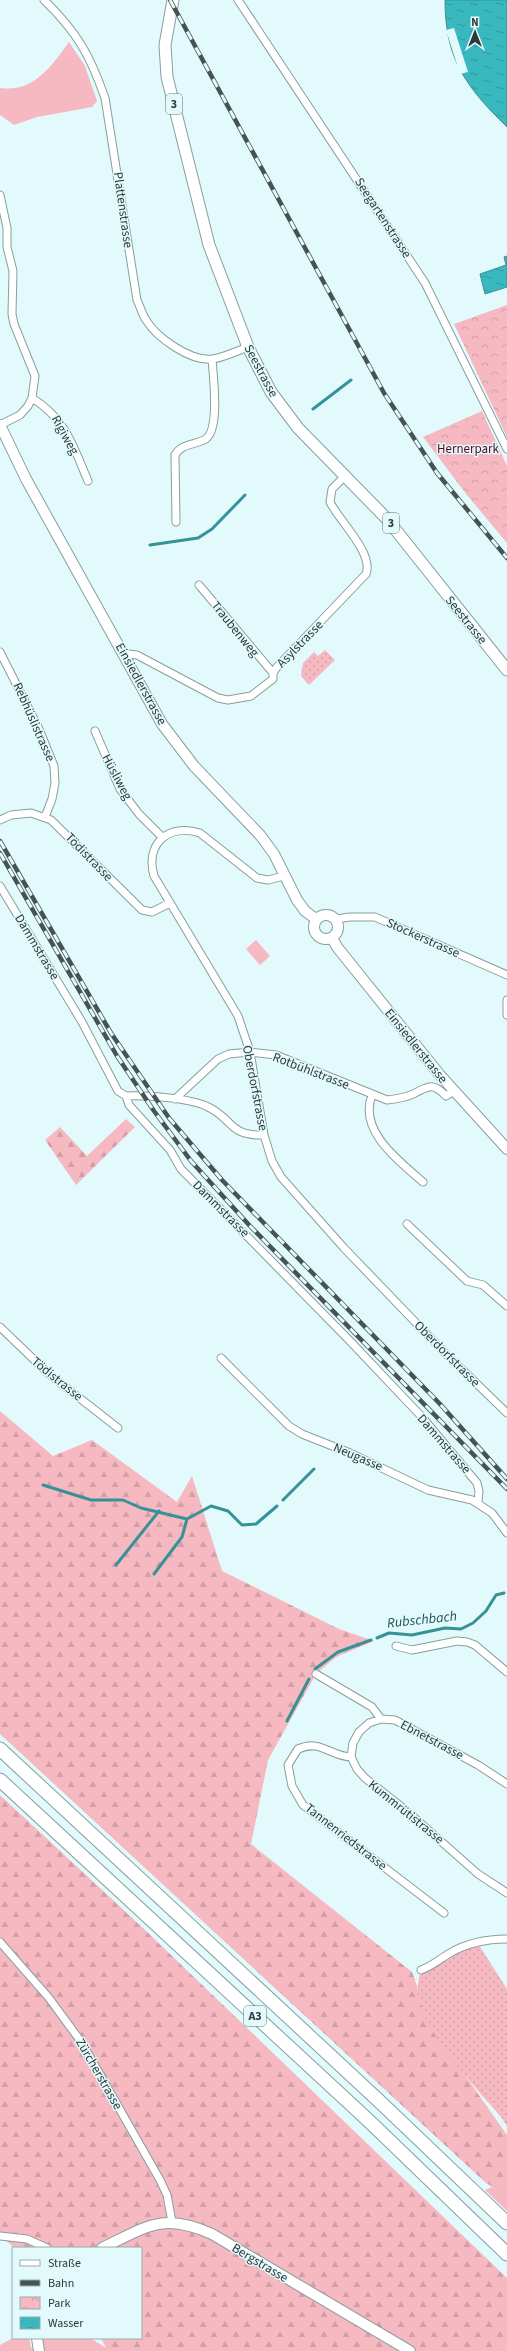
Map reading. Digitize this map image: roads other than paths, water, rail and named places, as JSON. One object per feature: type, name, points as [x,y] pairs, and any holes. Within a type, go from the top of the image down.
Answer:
[{"type":"highway","name":"A3","points":[[0,1750],[361,2084],[507,2223]]},
{"type":"highway","name":"A3","points":[[0,1780],[358,2111],[507,2254]]},
{"type":"main road","name":"Seestrasse","points":[[173,0],[165,45],[167,77],[209,245],[248,347],[280,406],[298,428],[386,518],[507,670]]},
{"type":"main road","name":"Einsiedlerstrasse","points":[[0,425],[26,479],[162,724],[194,766],[260,835],[274,854],[284,876],[303,908],[316,919]]},
{"type":"main road","points":[[324,914],[336,919],[338,930],[332,938],[324,939],[317,936],[313,930],[316,919],[324,914]]},
{"type":"main road","name":"Einsiedlerstrasse","points":[[332,938],[337,947],[369,988],[454,1091],[507,1149]]},
{"type":"main road","name":"Bergstrasse","points":[[104,2247],[144,2227],[172,2222],[196,2227],[212,2234],[410,2351]]},
{"type":"main road","points":[[37,2339],[39,2351]]},
{"type":"street","name":"Plattenstrasse","points":[[44,0],[76,34],[97,75],[105,98],[137,300],[146,320],[157,334],[172,345],[196,357],[212,359],[248,347]]},
{"type":"street","name":"Seegartenstrasse","points":[[238,0],[425,283],[507,449]]},
{"type":"street","points":[[0,195],[7,228],[7,247],[13,271],[12,314],[14,324],[35,376],[32,398],[20,415],[0,425]]},
{"type":"street","points":[[176,522],[174,455],[180,448],[204,440],[211,432],[215,396],[212,359]]},
{"type":"street","name":"Rigiweg","points":[[32,398],[56,416],[70,438],[88,481]]},
{"type":"street","name":"Asylstrasse","points":[[124,656],[129,654],[137,655],[218,698],[228,700],[251,696],[273,679],[273,673],[363,579],[367,570],[365,554],[330,502],[332,489],[345,476]]},
{"type":"street","name":"Traubenweg","points":[[199,585],[273,673]]},
{"type":"street","name":"Rebhüslistrasse","points":[[0,652],[39,729],[54,766],[55,783],[52,799],[45,816]]},
{"type":"street","name":"Hüsliweg","points":[[94,730],[120,789],[139,814],[162,837]]},
{"type":"street","points":[[0,820],[11,815],[22,814],[45,816]]},
{"type":"street","name":"Tödistrasse","points":[[45,816],[68,836],[142,910],[152,912],[170,903]]},
{"type":"street","points":[[162,837],[180,829],[191,830],[200,833],[257,878],[268,880],[284,876]]},
{"type":"street","name":"Oberdorfstrasse","points":[[162,837],[156,846],[151,867],[154,876],[238,1016],[250,1052],[264,1135],[272,1161],[292,1191],[344,1248],[444,1353],[507,1413]]},
{"type":"street","name":"Dammstrasse","points":[[0,886],[82,1022],[118,1091],[126,1096],[129,1105],[170,1150],[181,1169],[246,1233],[422,1417],[477,1483],[479,1491],[478,1503]]},
{"type":"street","name":"Stockerstrasse","points":[[336,919],[350,917],[374,917],[507,975]]},
{"type":"street","points":[[507,1000],[507,1015]]},
{"type":"street","name":"Rotbühlstrasse","points":[[172,1099],[218,1059],[228,1054],[250,1052],[276,1055],[387,1100],[412,1095],[424,1087],[432,1086],[440,1089],[446,1096],[454,1091]]},
{"type":"street","points":[[372,1095],[369,1103],[369,1112],[376,1134],[384,1145],[423,1182]]},
{"type":"street","points":[[126,1096],[172,1099],[204,1105],[218,1112],[237,1131],[249,1135],[264,1135]]},
{"type":"street","points":[[407,1224],[467,1281],[483,1285],[507,1306]]},
{"type":"street","name":"Tödistrasse","points":[[0,1327],[50,1375],[118,1428]]},
{"type":"street","name":"Neugasse","points":[[221,1358],[290,1426],[302,1434],[350,1453],[428,1490],[478,1503],[492,1513],[507,1534]]},
{"type":"street","points":[[396,1646],[412,1650],[457,1641],[467,1642],[476,1645],[507,1672]]},
{"type":"street","points":[[316,1674],[372,1707],[381,1719],[370,1723],[359,1732],[353,1743],[351,1757]]},
{"type":"street","name":"Ebnetstrasse","points":[[381,1719],[394,1720],[408,1726],[478,1765],[507,1784]]},
{"type":"street","name":"Tannenriedstrasse","points":[[351,1757],[315,1745],[298,1749],[288,1765],[292,1786],[303,1805],[444,1913]]},
{"type":"street","name":"Kummrütistrasse","points":[[351,1757],[365,1778],[419,1822],[478,1874],[507,1893]]},
{"type":"street","points":[[421,1970],[434,1964],[451,1952],[477,1942],[507,1939]]},
{"type":"street","name":"Zürcherstrasse","points":[[0,1942],[48,1998],[82,2043],[160,2180],[167,2195],[172,2222]]},
{"type":"street","points":[[0,2236],[27,2239],[45,2247]]},
{"type":"water","points":[[445,0],[507,0],[507,127],[480,99],[469,85],[461,71],[454,56],[449,39]]},
{"type":"water","points":[[507,256],[507,287],[485,294],[480,274],[506,265],[504,257]]},
{"type":"waterway","points":[[313,409],[351,380]]},
{"type":"waterway","points":[[150,545],[198,538],[212,529],[245,495]]},
{"type":"waterway","points":[[283,1500],[314,1469]]},
{"type":"waterway","points":[[43,1485],[91,1500],[123,1500],[141,1508],[187,1519],[211,1506],[228,1511],[242,1525],[256,1524],[277,1506]]},
{"type":"waterway","points":[[116,1565],[159,1511]]},
{"type":"waterway","points":[[154,1574],[182,1537],[187,1519]]},
{"type":"waterway","name":"Rubschbach","points":[[377,1638],[389,1633],[412,1635],[445,1628],[461,1629],[473,1623],[486,1611],[496,1595],[504,1593]]},
{"type":"waterway","name":"Rubschbach","points":[[315,1669],[338,1652],[371,1640]]},
{"type":"waterway","name":"Rubschbach","points":[[287,1721],[309,1679]]},
{"type":"railway","points":[[170,0],[384,393],[437,473],[507,558]]},
{"type":"railway","points":[[0,841],[111,1033],[169,1118],[222,1180],[440,1404],[507,1479]]},
{"type":"railway","points":[[0,853],[117,1056],[154,1111],[191,1161],[250,1226],[507,1489]]},
{"type":"park label","name":"Hernerpark","points":[[468,449]]}]
